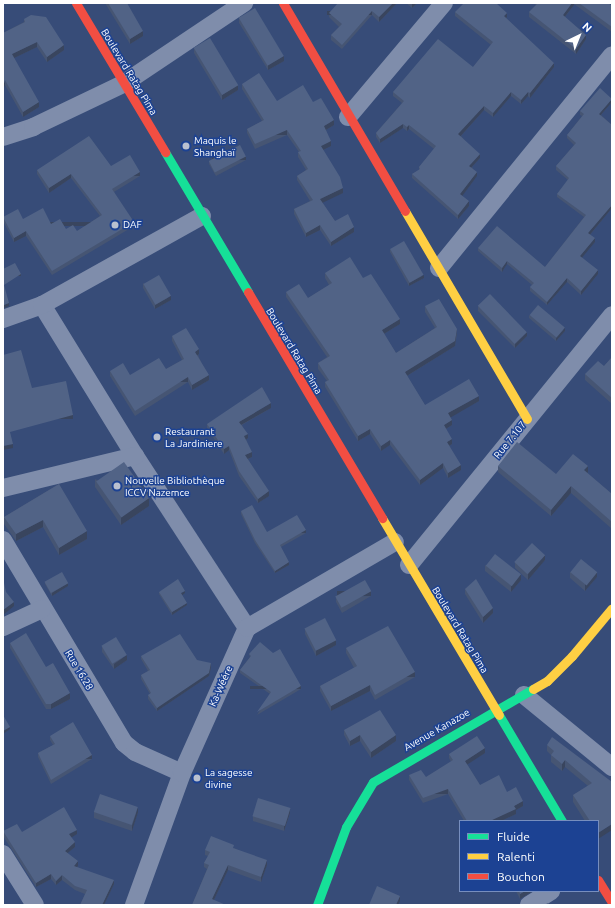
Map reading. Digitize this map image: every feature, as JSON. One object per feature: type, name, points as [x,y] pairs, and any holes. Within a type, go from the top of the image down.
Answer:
[{"type":"street","name":"Boulevard Ratag Pima","points":[[76,3],[494,710],[561,820]]},
{"type":"street","points":[[3,137],[33,128],[123,84],[244,3]]},
{"type":"street","points":[[283,3],[348,117],[439,268],[527,420]]},
{"type":"street","points":[[348,117],[444,3]]},
{"type":"street","points":[[439,268],[612,55]]},
{"type":"street","points":[[3,320],[42,305],[202,216]]},
{"type":"street","points":[[42,305],[135,456],[247,628],[395,542]]},
{"type":"street","name":"Rue 7.107","points":[[408,565],[612,315]]},
{"type":"street","points":[[3,488],[135,456]]},
{"type":"street","name":"Rue 16.28","points":[[3,540],[42,608],[124,743],[135,752],[182,773]]},
{"type":"street","points":[[3,627],[42,608]]},
{"type":"street","name":"Avenue Kanazoe","points":[[317,905],[346,827],[358,803],[373,782],[494,710],[524,695],[547,681],[572,656],[612,608]]},
{"type":"street","name":"Ka-Wéére","points":[[134,905],[182,773],[247,628]]},
{"type":"street","points":[[524,695],[612,767]]},
{"type":"street","points":[[3,854],[35,905]]},
{"type":"street","points":[[599,882],[612,902]]},
{"type":"street","points":[[529,905],[549,892]]},
{"type":"building","points":[[108,3],[127,3],[143,31],[130,39]]},
{"type":"building","points":[[338,3],[393,3],[379,17],[372,11],[342,45],[331,35],[342,24],[329,13]]},
{"type":"building","points":[[464,3],[496,3],[507,13],[504,16],[554,63],[530,93],[528,92],[521,100],[511,92],[493,113],[484,106],[458,134],[480,154],[469,166],[477,172],[460,194],[469,201],[458,215],[412,174],[420,169],[419,167],[436,146],[409,125],[407,127],[403,124],[380,139],[376,133],[404,101],[393,92],[438,39],[473,67],[493,42],[455,12]]},
{"type":"building","points":[[538,3],[572,3],[563,15],[586,35],[576,49],[529,12]]},
{"type":"building","points":[[579,3],[608,3],[612,6],[612,27]]},
{"type":"building","points":[[255,8],[284,56],[268,66],[239,18]]},
{"type":"building","points":[[31,15],[46,17],[64,45],[47,57],[37,42],[12,54],[39,102],[23,112],[5,80],[3,87],[3,33],[25,22],[24,19]]},
{"type":"building","points":[[210,38],[238,85],[222,95],[194,48]]},
{"type":"building","points":[[259,73],[277,101],[303,85],[313,102],[321,98],[334,120],[324,126],[331,141],[321,146],[340,177],[343,188],[320,199],[335,221],[348,214],[354,227],[331,242],[320,225],[306,233],[294,209],[313,200],[297,176],[308,169],[298,152],[301,151],[287,130],[255,144],[247,129],[264,120],[242,84]]},
{"type":"building","points":[[600,88],[612,99],[599,114],[612,125],[612,205],[588,233],[595,238],[580,256],[598,270],[581,291],[567,278],[547,302],[530,287],[534,283],[507,261],[502,268],[478,248],[497,226],[545,267],[586,215],[557,194],[569,178],[556,166],[576,143],[567,135],[584,114],[580,111]]},
{"type":"building","points":[[89,136],[111,166],[130,155],[140,172],[112,189],[134,222],[52,271],[26,231],[14,238],[3,217],[18,209],[23,219],[43,208],[51,224],[60,219],[66,229],[73,225],[77,231],[102,215],[71,174],[49,188],[37,170]]},
{"type":"building","points":[[240,145],[246,157],[215,172],[209,161]]},
{"type":"building","points":[[404,241],[424,275],[410,283],[390,249]]},
{"type":"building","points":[[350,257],[363,278],[371,274],[400,319],[382,330],[396,353],[437,327],[425,306],[439,299],[457,329],[455,341],[405,372],[425,405],[469,379],[479,396],[448,413],[452,420],[444,425],[452,439],[447,442],[461,465],[448,473],[443,463],[420,480],[390,440],[381,446],[370,429],[358,436],[325,382],[329,380],[318,363],[330,356],[286,292],[299,284],[308,298],[332,283],[325,273]]},
{"type":"building","points":[[15,263],[21,274],[4,285],[9,303],[4,305],[3,269]]},
{"type":"building","points":[[159,275],[171,296],[155,305],[143,284]]},
{"type":"building","points":[[490,294],[527,332],[515,344],[478,306]]},
{"type":"building","points":[[538,305],[565,327],[556,337],[530,315]]},
{"type":"building","points":[[186,328],[199,349],[195,352],[209,375],[192,385],[188,377],[135,411],[110,371],[123,363],[130,375],[159,358],[166,369],[184,359],[172,336]]},
{"type":"building","points":[[21,350],[32,388],[66,381],[73,415],[10,432],[13,444],[3,446],[3,355]]},
{"type":"building","points":[[612,357],[612,398],[585,374],[598,361],[604,366]]},
{"type":"building","points":[[262,387],[271,403],[239,422],[248,434],[244,436],[252,452],[245,455],[269,491],[258,499],[239,471],[229,446],[224,449],[207,424]]},
{"type":"building","points":[[517,442],[556,474],[573,454],[588,466],[584,470],[612,494],[612,522],[571,486],[551,510],[498,466]]},
{"type":"building","points":[[124,462],[149,498],[121,518],[96,482]]},
{"type":"building","points":[[59,484],[87,531],[59,548],[43,520],[16,534],[4,517]]},
{"type":"building","points":[[252,505],[267,532],[297,515],[306,530],[280,545],[289,562],[275,571],[255,540],[241,511]]},
{"type":"building","points":[[532,543],[545,555],[527,574],[514,562]]},
{"type":"building","points":[[495,554],[521,574],[512,586],[486,566]]},
{"type":"building","points":[[581,559],[597,572],[587,585],[570,572]]},
{"type":"building","points":[[62,572],[68,583],[51,593],[45,582]]},
{"type":"building","points":[[3,578],[6,592],[14,602],[3,610]]},
{"type":"building","points":[[178,579],[185,591],[181,593],[187,603],[172,612],[159,592]]},
{"type":"building","points":[[476,579],[493,608],[483,617],[465,589]]},
{"type":"building","points":[[365,580],[371,591],[342,608],[335,596]]},
{"type":"building","points":[[325,618],[336,640],[316,651],[305,628]]},
{"type":"building","points":[[388,626],[415,672],[375,695],[370,685],[331,706],[320,686],[357,666],[346,648]]},
{"type":"building","points":[[26,633],[46,667],[53,663],[70,693],[51,704],[46,704],[10,643]]},
{"type":"building","points":[[180,634],[197,660],[211,663],[209,673],[157,708],[148,695],[151,693],[141,675],[150,670],[141,656]]},
{"type":"building","points":[[116,637],[127,655],[112,664],[101,646]]},
{"type":"building","points":[[260,642],[273,653],[280,649],[301,686],[257,712],[271,692],[240,670],[251,656],[249,654]]},
{"type":"building","points":[[380,710],[396,735],[371,752],[360,735],[350,741],[344,730]]},
{"type":"building","points":[[3,715],[10,727],[3,731]]},
{"type":"building","points":[[73,722],[92,755],[51,780],[38,753],[55,744],[50,736]]},
{"type":"building","points":[[477,736],[485,748],[465,761],[480,785],[499,775],[507,792],[516,787],[523,801],[514,806],[516,809],[492,820],[466,820],[448,789],[423,798],[409,775],[421,770],[426,777],[453,760],[449,754]]},
{"type":"building","points":[[552,737],[612,782],[612,824],[599,832],[599,820],[589,820],[573,795],[592,783],[565,760],[562,764],[551,755],[554,751],[547,745]]},
{"type":"building","points":[[100,794],[138,807],[132,825],[94,812]]},
{"type":"building","points":[[258,798],[291,808],[285,826],[252,816]]},
{"type":"building","points":[[64,807],[77,830],[69,834],[75,842],[65,851],[78,861],[74,866],[114,880],[102,905],[80,905],[87,890],[75,886],[62,875],[56,881],[51,874],[36,883],[3,831],[17,824],[22,832]]},
{"type":"building","points":[[211,836],[234,845],[233,848],[267,860],[261,877],[228,865],[212,899],[226,905],[192,905],[209,865],[204,863],[210,852],[205,850]]},
{"type":"building","points":[[377,886],[400,896],[396,905],[369,905]]},
{"type":"traffic: fast","points":[[165,152],[248,292]]},
{"type":"traffic: fast","points":[[317,905],[346,827],[373,782],[533,689]]},
{"type":"traffic: fast","points":[[499,715],[561,820]]},
{"type":"traffic: slow","points":[[405,211],[527,419]]},
{"type":"traffic: slow","points":[[382,518],[499,715]]},
{"type":"traffic: slow","points":[[533,689],[547,681],[572,656],[612,608]]},
{"type":"traffic: jam","points":[[76,3],[165,152]]},
{"type":"traffic: jam","points":[[283,3],[405,211]]},
{"type":"traffic: jam","points":[[248,292],[382,518]]},
{"type":"traffic: jam","points":[[599,882],[612,902]]},
{"type":"place","name":"Maquis le Shanghaï","points":[[186,146]]},
{"type":"place","name":"DAF","points":[[115,225]]},
{"type":"place","name":"Restaurant La Jardiniere","points":[[157,437]]},
{"type":"place","name":"Nouvelle Bibliothèque ICCV Nazemce","points":[[117,486]]},
{"type":"place","name":"La sagesse divine","points":[[197,778]]}]
